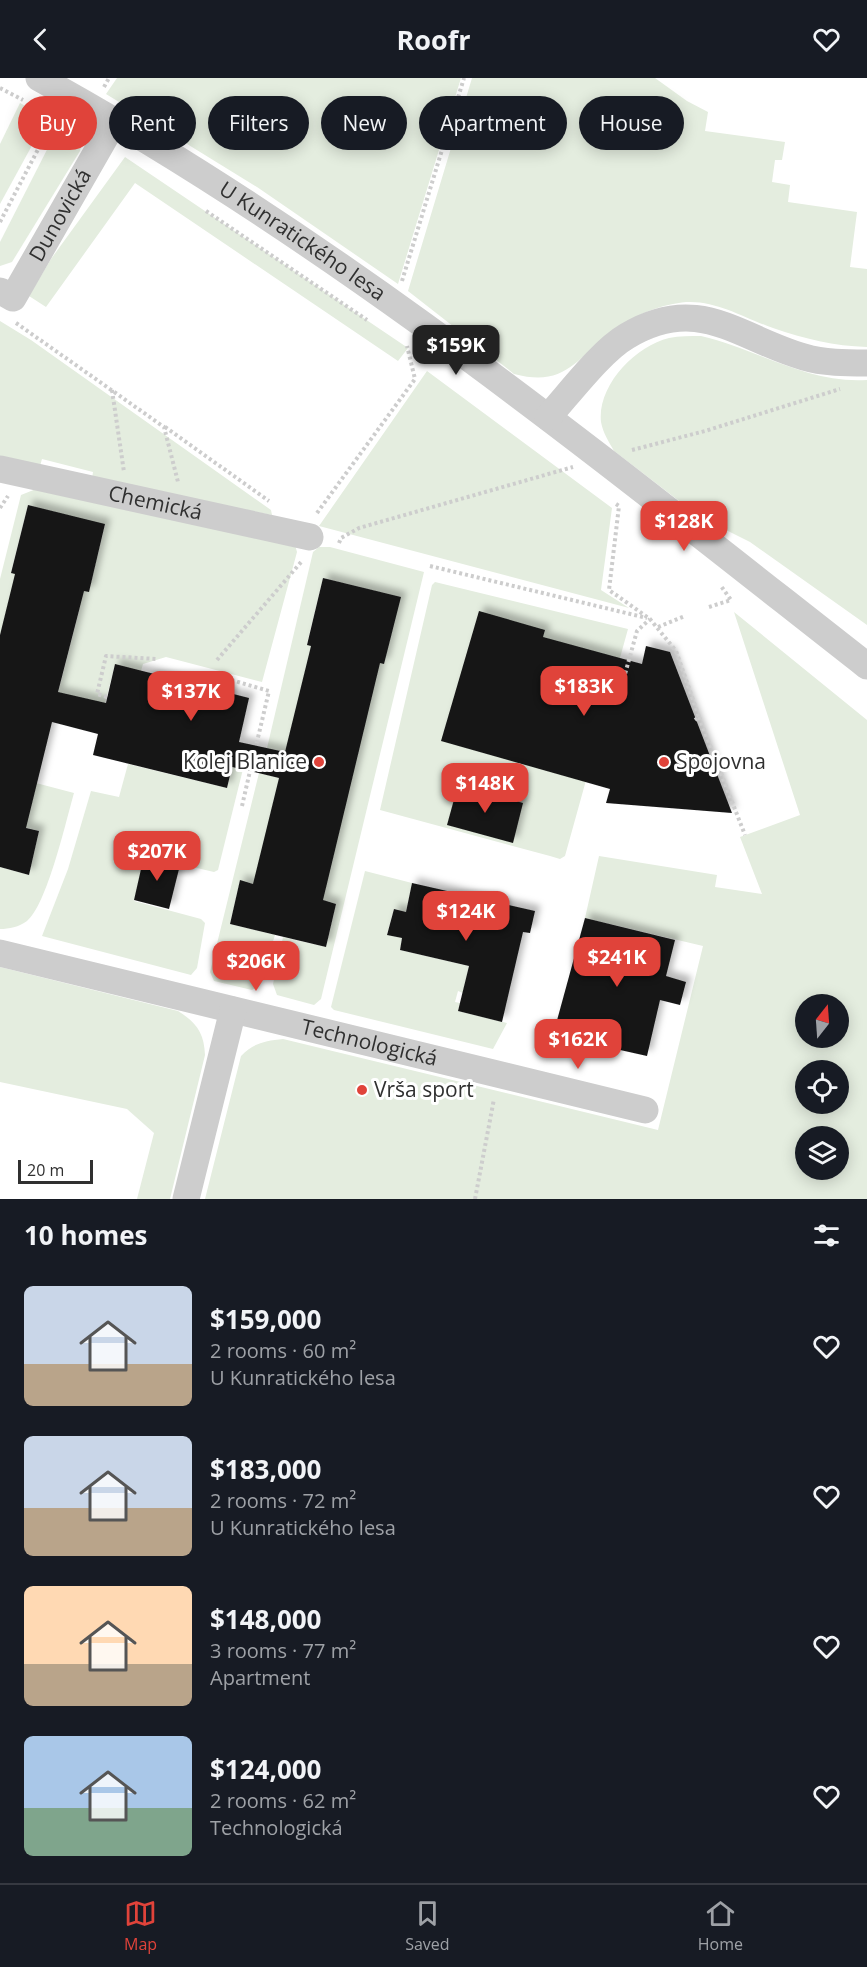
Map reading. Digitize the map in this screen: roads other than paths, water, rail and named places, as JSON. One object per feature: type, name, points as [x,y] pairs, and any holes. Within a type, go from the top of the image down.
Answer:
[{"type":"street","name":"U Kunratického lesa","points":[[39,78],[109,117]]},
{"type":"street","name":"Dunovická","points":[[0,291],[12,298],[109,130]]},
{"type":"street","name":"U Kunratického lesa","points":[[164,150],[239,196],[392,300],[548,417],[590,466],[861,658]]},
{"type":"street","points":[[548,417],[627,336],[664,321],[684,317],[706,319],[736,327],[805,358],[840,363],[867,363]]},
{"type":"street","name":"Chemická","points":[[0,469],[275,530],[307,548]]},
{"type":"street","name":"Technologická","points":[[0,953],[645,1110]]},
{"type":"street","points":[[186,1199],[233,1010]]},
{"type":"place","name":"Kolej Blanice","points":[[319,762]]},
{"type":"place","name":"Spojovna","points":[[664,762]]},
{"type":"place","name":"Vrša sport","points":[[362,1090]]}]
